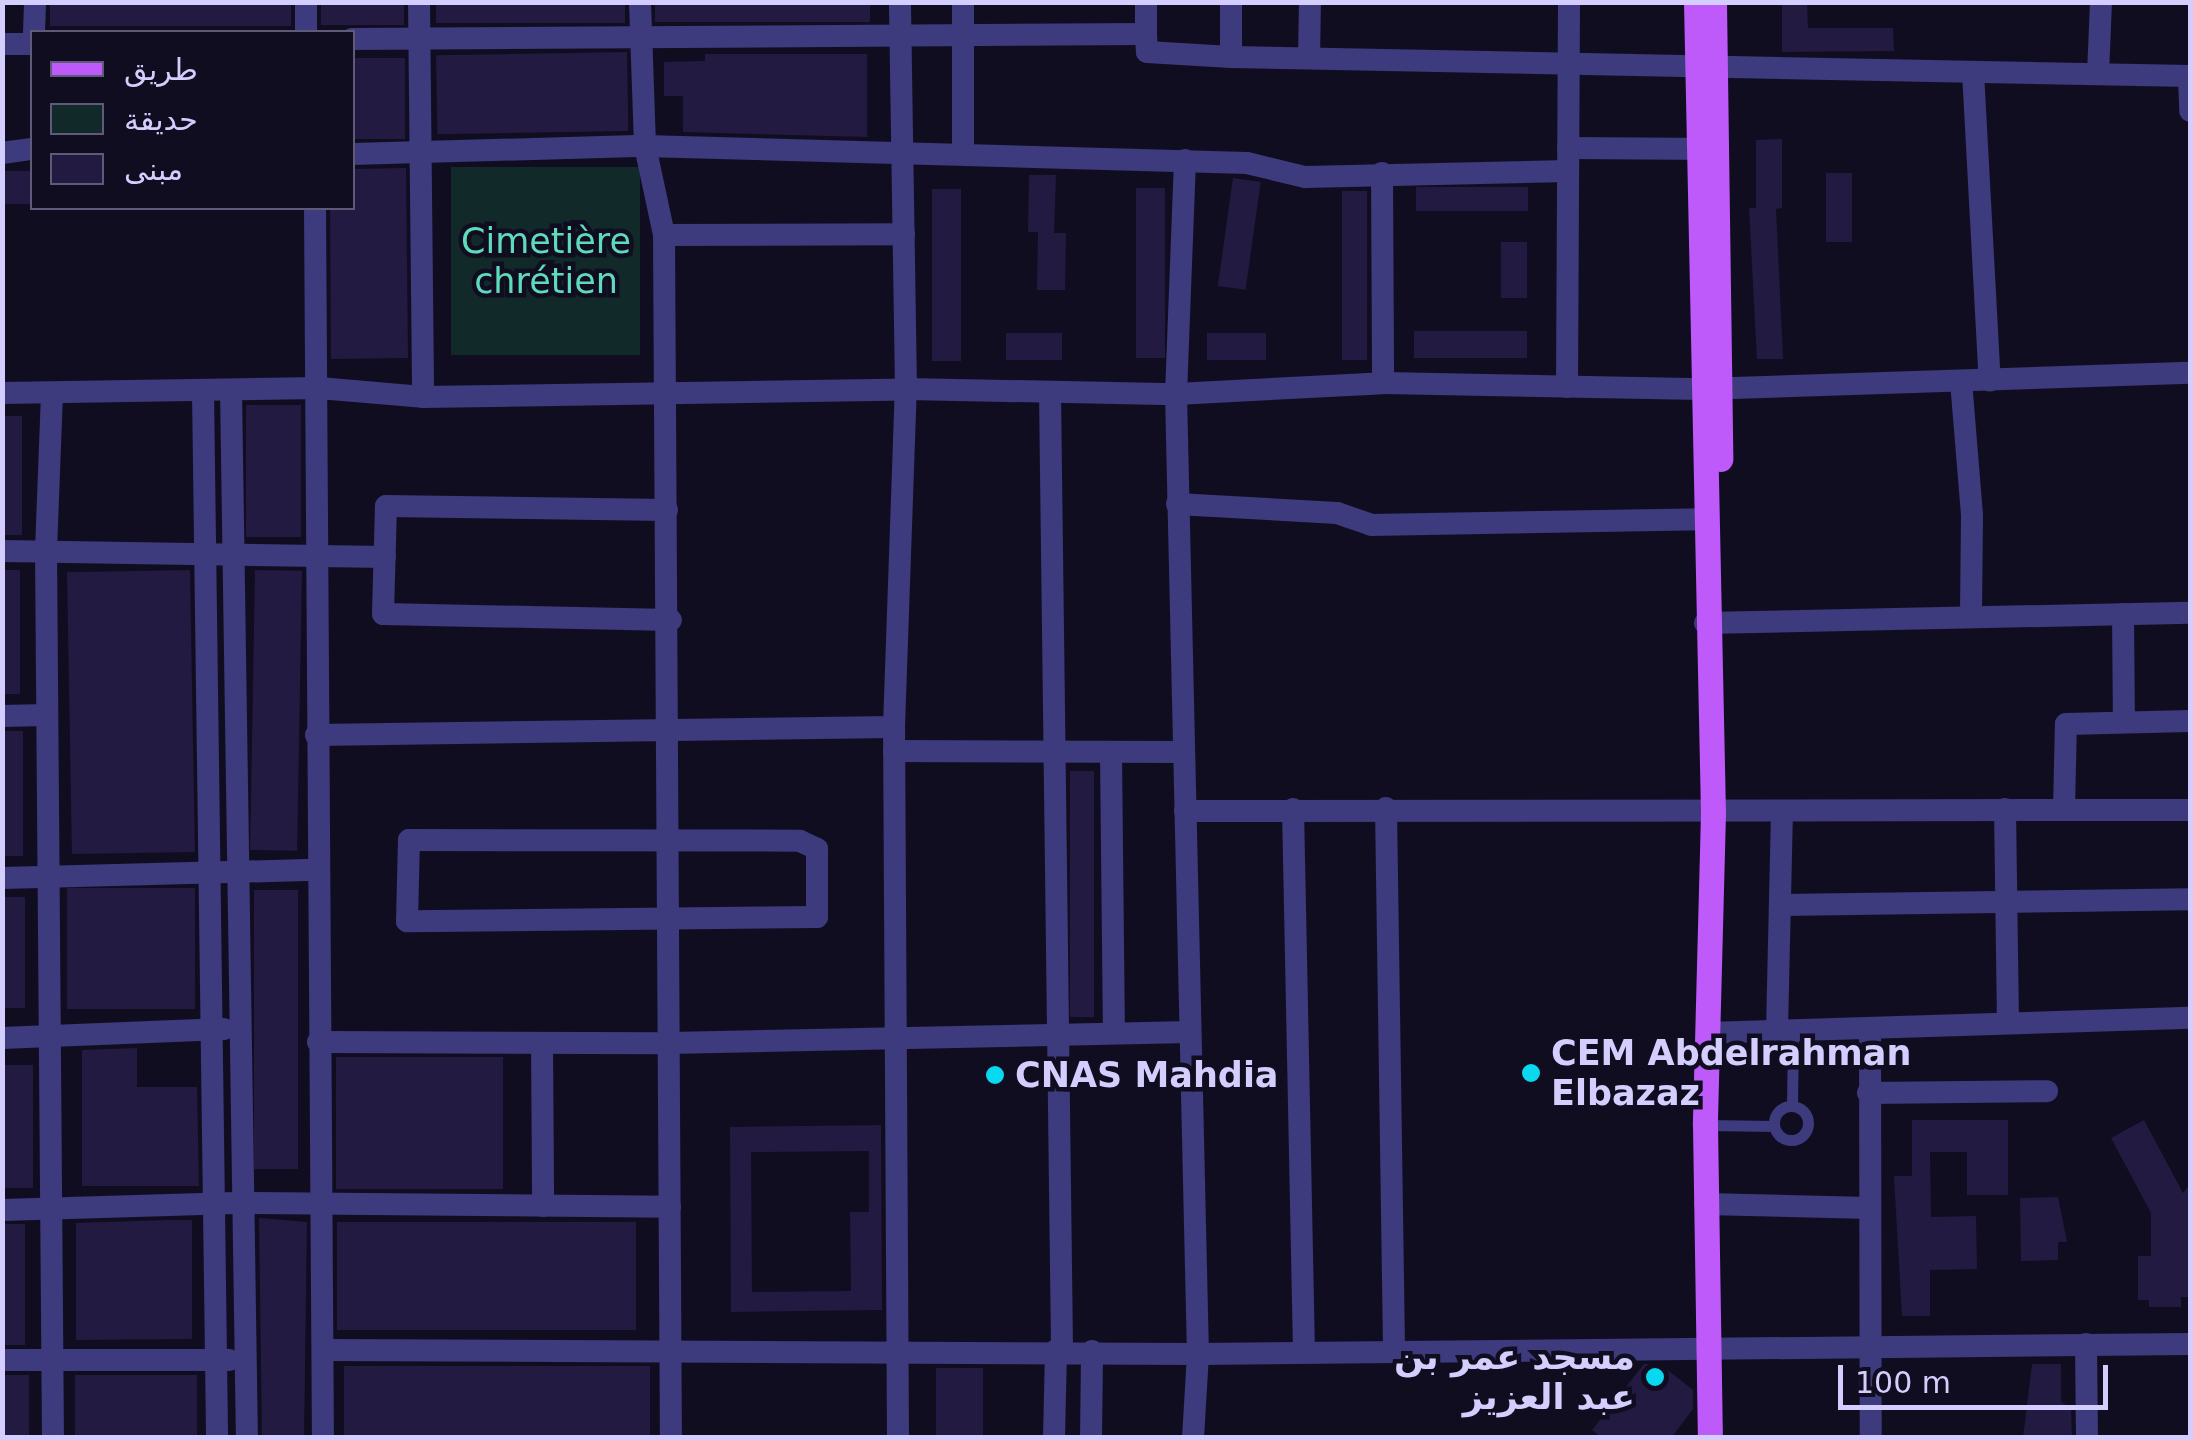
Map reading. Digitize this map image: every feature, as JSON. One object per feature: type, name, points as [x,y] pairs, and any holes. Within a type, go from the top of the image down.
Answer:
[{"type":"main road","points":[[1696,2],[1706,70]]},
{"type":"main road","points":[[1710,1438],[1704,1125],[1713,813],[1706,70],[1714,2]]},
{"type":"main road","points":[[1711,389],[1704,518],[1712,623]]},
{"type":"street","points":[[34,30],[35,2]]},
{"type":"street","points":[[306,2],[306,30]]},
{"type":"street","points":[[419,2],[425,155],[424,397]]},
{"type":"street","points":[[640,2],[645,146],[664,235],[661,394],[670,620],[671,1438]]},
{"type":"street","points":[[898,1438],[894,739],[906,389],[900,2]]},
{"type":"street","points":[[963,2],[964,152]]},
{"type":"street","points":[[1146,2],[1148,52],[1231,57],[1568,60],[1706,70],[2190,76],[2190,110]]},
{"type":"street","points":[[1231,2],[1231,57]]},
{"type":"street","points":[[1309,58],[1310,2]]},
{"type":"street","points":[[1566,386],[1569,2]]},
{"type":"street","points":[[2098,74],[2101,2]]},
{"type":"street","points":[[355,39],[419,43],[900,34],[1146,34]]},
{"type":"street","points":[[2,44],[30,44]]},
{"type":"street","points":[[1974,72],[1990,381]]},
{"type":"street","points":[[355,154],[645,146],[964,152],[1247,163],[1305,177],[1706,150]]},
{"type":"street","points":[[2,154],[30,149]]},
{"type":"street","points":[[1185,160],[1176,394],[1198,1354],[1193,1438]]},
{"type":"street","points":[[1382,173],[1383,383]]},
{"type":"street","points":[[315,210],[319,388],[314,870],[324,1438]]},
{"type":"street","points":[[664,235],[904,234]]},
{"type":"street","points":[[2,394],[319,388],[424,397],[906,389],[1176,394],[1383,383],[1711,389],[2190,374]]},
{"type":"street","points":[[1961,381],[1972,516],[1971,617]]},
{"type":"street","points":[[231,390],[248,1438]]},
{"type":"street","points":[[203,391],[217,1438]]},
{"type":"street","points":[[1050,392],[1060,1033],[1059,1350],[1054,1438]]},
{"type":"street","points":[[52,394],[46,550],[53,1438]]},
{"type":"street","points":[[1177,504],[1337,513],[1370,525],[1704,518]]},
{"type":"street","points":[[666,510],[386,506],[383,614],[670,620]]},
{"type":"street","points":[[2,551],[384,556]]},
{"type":"street","points":[[1712,623],[2190,613]]},
{"type":"street","points":[[2122,614],[2124,722]]},
{"type":"street","points":[[2,716],[47,715]]},
{"type":"street","points":[[2064,809],[2066,724],[2190,721]]},
{"type":"street","points":[[316,735],[670,728],[894,739],[1054,755],[1184,752]]},
{"type":"street","points":[[1111,753],[1114,1031]]},
{"type":"street","points":[[1293,808],[1304,1352]]},
{"type":"street","points":[[1185,811],[1386,808],[1782,816],[2005,809],[2190,810]]},
{"type":"street","points":[[1386,808],[1394,1350]]},
{"type":"street","points":[[2005,809],[2008,1022]]},
{"type":"street","points":[[1782,816],[1786,1030]]},
{"type":"street","points":[[409,840],[670,841],[800,841],[818,849],[817,917],[407,921],[409,840]]},
{"type":"street","points":[[2,878],[209,869],[314,870]]},
{"type":"street","points":[[1782,905],[2190,899]]},
{"type":"street","points":[[1707,1033],[2190,1018]]},
{"type":"street","points":[[1870,1029],[1871,1438]]},
{"type":"street","points":[[2,1038],[241,1030]]},
{"type":"street","points":[[318,1042],[670,1043],[1190,1032]]},
{"type":"street","points":[[542,1043],[543,1206]]},
{"type":"street","points":[[1868,1093],[2047,1090]]},
{"type":"street","points":[[2,1210],[244,1203],[670,1207]]},
{"type":"street","points":[[1705,1204],[1869,1208]]},
{"type":"street","points":[[324,1350],[670,1354],[896,1348],[1198,1354],[1870,1344],[2190,1344]]},
{"type":"street","points":[[2086,1344],[2087,1438]]},
{"type":"street","points":[[1091,1438],[1092,1351]]},
{"type":"street","points":[[2,1360],[246,1360]]},
{"type":"lane","points":[[1786,1030],[1792,1106]]},
{"type":"lane","points":[[1704,1125],[1774,1126],[1788,1140],[1804,1136],[1806,1114],[1792,1106]]},
{"type":"lane","points":[[1774,1126],[1777,1113],[1792,1106]]},
{"type":"green space","name":"Cimetière chrétien","points":[[451,167],[640,167],[640,355],[451,355]]},
{"type":"building","points":[[50,2],[291,2],[291,26],[50,26]]},
{"type":"building","points":[[321,2],[404,2],[404,25],[321,25]]},
{"type":"building","points":[[436,2],[625,2],[625,23],[436,23]]},
{"type":"building","points":[[655,2],[870,2],[870,22],[655,22]]},
{"type":"building","points":[[1782,2],[1807,2],[1808,28],[1893,28],[1894,51],[1782,52]]},
{"type":"building","points":[[627,52],[628,131],[437,134],[436,55]]},
{"type":"building","points":[[705,54],[867,54],[867,137],[683,132],[683,96],[664,96],[664,62],[705,61]]},
{"type":"building","points":[[355,58],[405,58],[405,139],[355,139]]},
{"type":"building","points":[[1782,139],[1782,208],[1776,209],[1783,359],[1757,359],[1749,208],[1756,208],[1756,140]]},
{"type":"building","points":[[406,168],[408,358],[331,359],[330,210],[355,210],[355,169]]},
{"type":"building","points":[[2,171],[30,171],[30,204],[2,204]]},
{"type":"building","points":[[1826,173],[1852,173],[1852,242],[1826,242]]},
{"type":"building","points":[[1029,175],[1056,175],[1054,233],[1066,233],[1065,290],[1037,290],[1038,232],[1028,232]]},
{"type":"building","points":[[1233,178],[1261,182],[1246,290],[1218,286]]},
{"type":"building","points":[[1416,187],[1528,187],[1528,211],[1416,211]]},
{"type":"building","points":[[1136,188],[1165,188],[1165,358],[1136,358]]},
{"type":"building","points":[[932,189],[961,189],[961,361],[932,361]]},
{"type":"building","points":[[1342,191],[1367,191],[1367,360],[1342,360]]},
{"type":"building","points":[[1501,242],[1527,242],[1527,298],[1501,298]]},
{"type":"building","points":[[1414,331],[1527,331],[1527,358],[1414,358]]},
{"type":"building","points":[[1006,333],[1062,333],[1062,360],[1006,360]]},
{"type":"building","points":[[1207,333],[1266,333],[1266,360],[1207,360]]},
{"type":"building","points":[[246,405],[301,405],[301,537],[246,537]]},
{"type":"building","points":[[2,416],[22,416],[22,535],[2,535]]},
{"type":"building","points":[[2,570],[20,570],[20,694],[2,694]]},
{"type":"building","points":[[190,570],[195,852],[72,854],[67,572]]},
{"type":"building","points":[[255,570],[302,571],[297,851],[250,850]]},
{"type":"building","points":[[2,731],[23,731],[23,856],[2,856]]},
{"type":"building","points":[[1070,771],[1094,771],[1094,1017],[1070,1017]]},
{"type":"building","points":[[67,888],[195,888],[195,1009],[67,1009]]},
{"type":"building","points":[[254,890],[298,890],[298,1169],[254,1169]]},
{"type":"building","points":[[2,897],[25,897],[25,1008],[2,1008]]},
{"type":"building","points":[[137,1048],[137,1087],[197,1087],[199,1186],[82,1186],[82,1050]]},
{"type":"building","points":[[336,1057],[503,1057],[503,1189],[336,1189]]},
{"type":"building","points":[[2,1065],[33,1065],[33,1188],[2,1188]]},
{"type":"building","points":[[1912,1120],[2008,1120],[2008,1195],[1967,1195],[1967,1152],[1930,1152],[1931,1217],[1976,1216],[1977,1269],[1930,1270],[1930,1316],[1902,1316],[1894,1176],[1912,1176]]},
{"type":"building","points":[[2144,1120],[2183,1193],[2190,1184],[2190,1297],[2181,1297],[2181,1307],[2149,1307],[2149,1300],[2138,1300],[2138,1256],[2151,1256],[2151,1213],[2111,1138]]},
{"type":"building","points":[[881,1125],[882,1310],[731,1312],[730,1127]],"holes":[[[869,1151],[869,1212],[850,1212],[851,1291],[752,1292],[751,1152]]]},
{"type":"building","points":[[2058,1197],[2067,1242],[2058,1242],[2058,1260],[2021,1261],[2020,1198]]},
{"type":"building","points":[[259,1218],[307,1222],[304,1438],[262,1438]]},
{"type":"building","points":[[192,1220],[192,1339],[76,1340],[76,1223]]},
{"type":"building","points":[[337,1222],[636,1222],[636,1330],[337,1330]]},
{"type":"building","points":[[2,1224],[25,1224],[25,1345],[2,1345]]},
{"type":"building","name":"مسجد عمر بن عبد العزيز","points":[[1644,1364],[1660,1364],[1693,1390],[1693,1409],[1671,1438],[1602,1438],[1592,1430]]},
{"type":"building","points":[[2032,1364],[2061,1364],[2061,1402],[2071,1408],[2072,1438],[2023,1438]]},
{"type":"building","points":[[344,1366],[650,1366],[650,1438],[344,1438]]},
{"type":"building","points":[[936,1368],[983,1368],[983,1438],[936,1438]]},
{"type":"building","points":[[2,1375],[29,1375],[29,1438],[2,1438]]},
{"type":"building","points":[[75,1375],[197,1375],[197,1438],[75,1438]]},
{"type":"place","name":"CEM Abdelrahman Elbazaz","points":[[1531,1073]]},
{"type":"place","name":"CNAS Mahdia","points":[[995,1075]]},
{"type":"place","name":"مسجد عمر بن عبد العزيز","points":[[1655,1377]]}]
